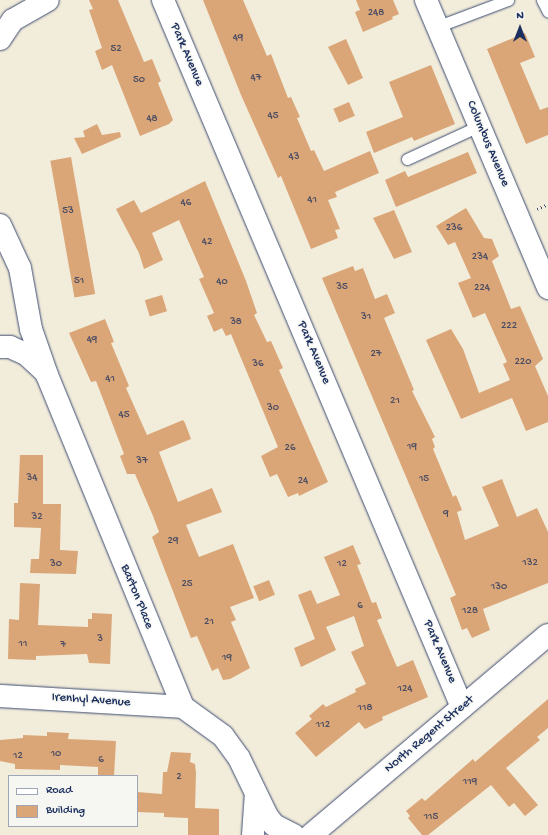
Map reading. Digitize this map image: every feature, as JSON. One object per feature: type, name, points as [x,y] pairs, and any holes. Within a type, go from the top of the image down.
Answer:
[{"type":"street","points":[[0,39],[13,20],[48,0]]},
{"type":"street","name":"Park Avenue","points":[[163,0],[462,707]]},
{"type":"street","name":"Columbus Avenue","points":[[426,0],[436,27],[548,288]]},
{"type":"street","name":"Barton Place","points":[[0,225],[20,268],[31,329],[47,376],[182,707]]},
{"type":"street","name":"Barton Place","points":[[0,347],[10,347],[26,354],[37,362],[47,376]]},
{"type":"street","name":"North Regent Street","points":[[311,835],[548,635]]},
{"type":"street","name":"Irenhyl Avenue","points":[[0,696],[182,707]]},
{"type":"street","points":[[182,707],[222,736],[239,758],[256,796],[274,825],[294,835]]},
{"type":"street","points":[[253,835],[256,796]]},
{"type":"lane","points":[[436,27],[508,0]]},
{"type":"lane","points":[[542,0],[548,12]]},
{"type":"lane","points":[[407,159],[479,126]]},
{"type":"path","points":[[535,210],[548,204]]},
{"type":"building","points":[[89,0],[118,0],[144,62],[152,59],[161,81],[158,83],[173,120],[169,124],[140,136],[112,65],[102,70],[95,51],[102,48],[89,10],[93,9]]},
{"type":"building","points":[[203,0],[243,0],[267,56],[271,54],[288,98],[291,97],[300,117],[297,118],[311,151],[314,150],[324,171],[370,151],[379,173],[335,192],[337,197],[328,200],[340,229],[335,230],[338,238],[311,249],[281,176],[278,178],[241,95]]},
{"type":"building","points":[[356,0],[393,0],[399,14],[392,17],[393,19],[363,32],[355,12],[360,10]]},
{"type":"building","points":[[525,33],[535,57],[520,63],[540,110],[548,107],[548,135],[526,144],[487,49]]},
{"type":"building","points":[[346,39],[363,78],[348,85],[328,47]]},
{"type":"building","points":[[431,65],[455,124],[414,141],[412,137],[374,153],[366,132],[403,117],[389,82]]},
{"type":"building","points":[[349,102],[355,116],[339,122],[333,109]]},
{"type":"building","points":[[97,124],[102,135],[120,132],[121,137],[82,154],[74,138],[85,137],[83,131]]},
{"type":"building","points":[[468,152],[477,173],[396,207],[385,180],[405,171],[408,177]]},
{"type":"building","points":[[71,157],[95,294],[74,298],[50,161]]},
{"type":"building","points":[[205,181],[246,281],[257,313],[254,315],[267,342],[271,341],[283,368],[279,370],[328,482],[299,496],[298,493],[288,497],[277,474],[270,477],[261,456],[278,447],[231,334],[226,336],[222,328],[214,332],[207,316],[214,313],[199,279],[204,277],[179,220],[152,233],[163,260],[144,269],[139,253],[116,209],[134,200],[141,213]]},
{"type":"building","points":[[466,208],[484,238],[492,239],[499,256],[492,261],[511,309],[520,306],[543,359],[535,366],[548,396],[548,422],[526,431],[512,398],[461,419],[426,340],[451,329],[463,349],[479,393],[510,380],[503,364],[507,362],[485,313],[473,318],[458,283],[471,278],[455,242],[448,245],[436,226]]},
{"type":"building","points":[[394,210],[412,252],[394,259],[373,218]]},
{"type":"building","points":[[353,266],[355,271],[363,268],[375,299],[387,294],[395,313],[384,318],[414,390],[412,391],[435,437],[432,439],[435,447],[433,449],[453,497],[456,495],[462,510],[457,512],[465,540],[499,526],[482,487],[502,479],[517,517],[537,508],[548,532],[548,583],[483,609],[490,630],[472,638],[467,628],[462,630],[450,598],[456,595],[322,278]]},
{"type":"building","points":[[162,295],[167,311],[150,317],[145,300]]},
{"type":"building","points":[[105,319],[114,342],[111,343],[129,386],[126,388],[147,435],[183,420],[185,423],[191,439],[159,452],[178,502],[212,488],[222,512],[186,525],[199,557],[233,544],[254,598],[230,607],[236,620],[231,622],[250,668],[230,679],[223,680],[218,668],[212,671],[197,636],[191,638],[152,537],[159,532],[153,516],[135,474],[127,474],[120,456],[124,454],[96,381],[91,382],[69,333]]},
{"type":"building","points":[[20,455],[43,455],[43,504],[61,504],[60,550],[78,551],[76,574],[30,573],[31,559],[39,559],[41,528],[14,527],[14,503],[18,503]]},
{"type":"building","points":[[353,545],[361,564],[357,565],[372,603],[376,602],[382,618],[377,620],[397,667],[413,660],[428,697],[382,717],[383,720],[365,729],[359,722],[316,757],[295,733],[312,719],[309,716],[323,704],[326,707],[356,692],[355,689],[366,684],[351,652],[364,646],[354,616],[326,627],[336,650],[301,667],[294,648],[315,639],[298,595],[311,590],[317,604],[340,595],[324,557]]},
{"type":"building","points":[[269,580],[275,595],[259,601],[253,586]]},
{"type":"building","points":[[20,583],[40,584],[38,625],[88,627],[88,619],[92,619],[92,613],[112,614],[110,664],[89,663],[87,654],[36,656],[36,660],[8,659],[9,619],[19,620]]},
{"type":"building","points":[[548,699],[548,728],[537,737],[540,740],[506,768],[538,805],[525,816],[514,803],[509,807],[491,785],[428,835],[422,835],[408,818],[410,816],[406,811],[422,798],[425,801],[473,759],[475,762]]},
{"type":"building","points":[[47,732],[69,733],[68,739],[116,741],[114,775],[98,775],[98,767],[60,765],[60,770],[15,769],[15,764],[0,761],[0,740],[23,738],[23,735],[47,736]]},
{"type":"building","points":[[171,752],[191,753],[190,762],[195,764],[196,773],[195,808],[219,809],[219,835],[188,835],[188,818],[164,817],[164,813],[138,812],[138,792],[162,794],[163,772],[167,772]]}]
